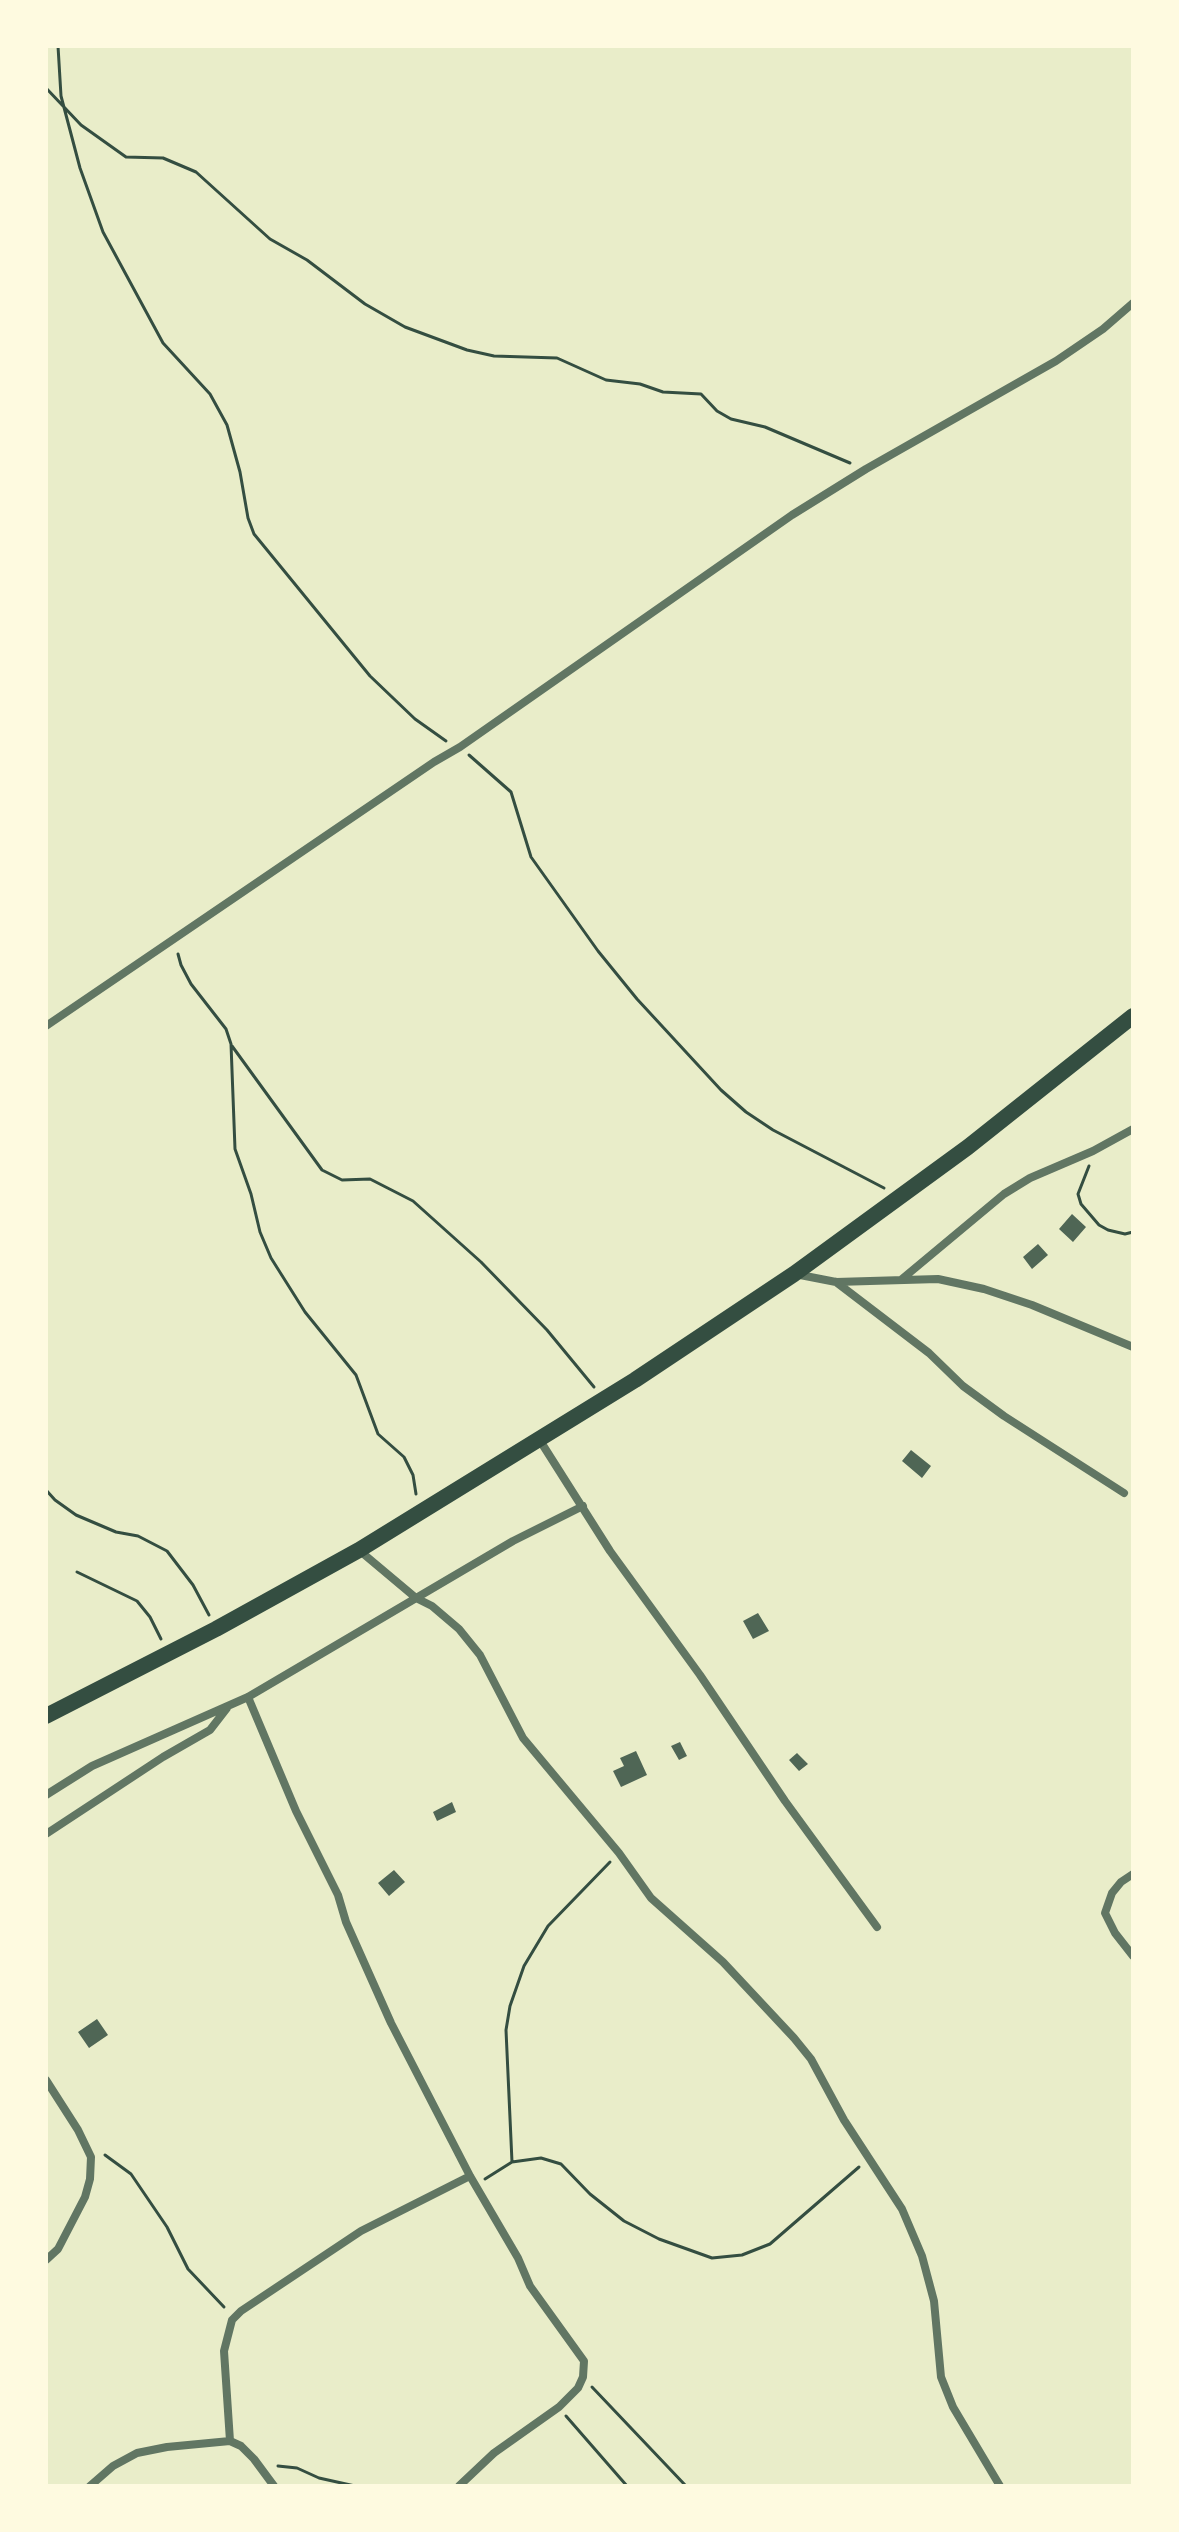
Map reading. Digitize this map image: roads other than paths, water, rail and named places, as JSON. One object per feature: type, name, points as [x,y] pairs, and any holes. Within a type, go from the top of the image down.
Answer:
[{"type":"highway","points":[[46,1716],[216,1629],[359,1550],[604,1399],[794,1274],[968,1147],[1133,1016]]},
{"type":"street","points":[[46,1026],[460,747],[792,515],[866,469],[1056,361],[1103,329],[1133,303]]},
{"type":"street","points":[[902,1279],[1004,1194],[1030,1178],[1093,1151],[1133,1129]]},
{"type":"street","points":[[794,1274],[836,1282],[938,1279],[984,1289],[1032,1305],[1133,1347]]},
{"type":"street","points":[[836,1282],[929,1353],[963,1386],[1124,1493]]},
{"type":"street","points":[[539,1439],[610,1551],[877,1927]]},
{"type":"street","points":[[46,1795],[92,1766],[248,1697],[513,1541],[583,1506]]},
{"type":"street","points":[[359,1550],[459,1629],[480,1655],[523,1738],[619,1853],[651,1898],[723,1962],[811,2059],[844,2120],[902,2209],[922,2256],[934,2301],[941,2377],[953,2407],[1000,2486]]},
{"type":"street","points":[[248,1697],[296,1811],[338,1895],[346,1922],[391,2023],[475,2186],[518,2258],[530,2286],[584,2361],[583,2377],[578,2388],[559,2407],[494,2453],[459,2486]]},
{"type":"street","points":[[46,1834],[210,1730],[219,1722],[227,1707]]},
{"type":"street","points":[[1133,1874],[1112,1893],[1105,1913],[1115,1933],[1133,1956]]},
{"type":"street","points":[[46,2080],[91,2157],[85,2197],[58,2249],[46,2260]]},
{"type":"street","points":[[230,2441],[224,2351],[232,2320],[361,2231],[470,2176]]},
{"type":"street","points":[[90,2486],[113,2466],[137,2453],[230,2441],[241,2446],[259,2464],[274,2486]]}]
